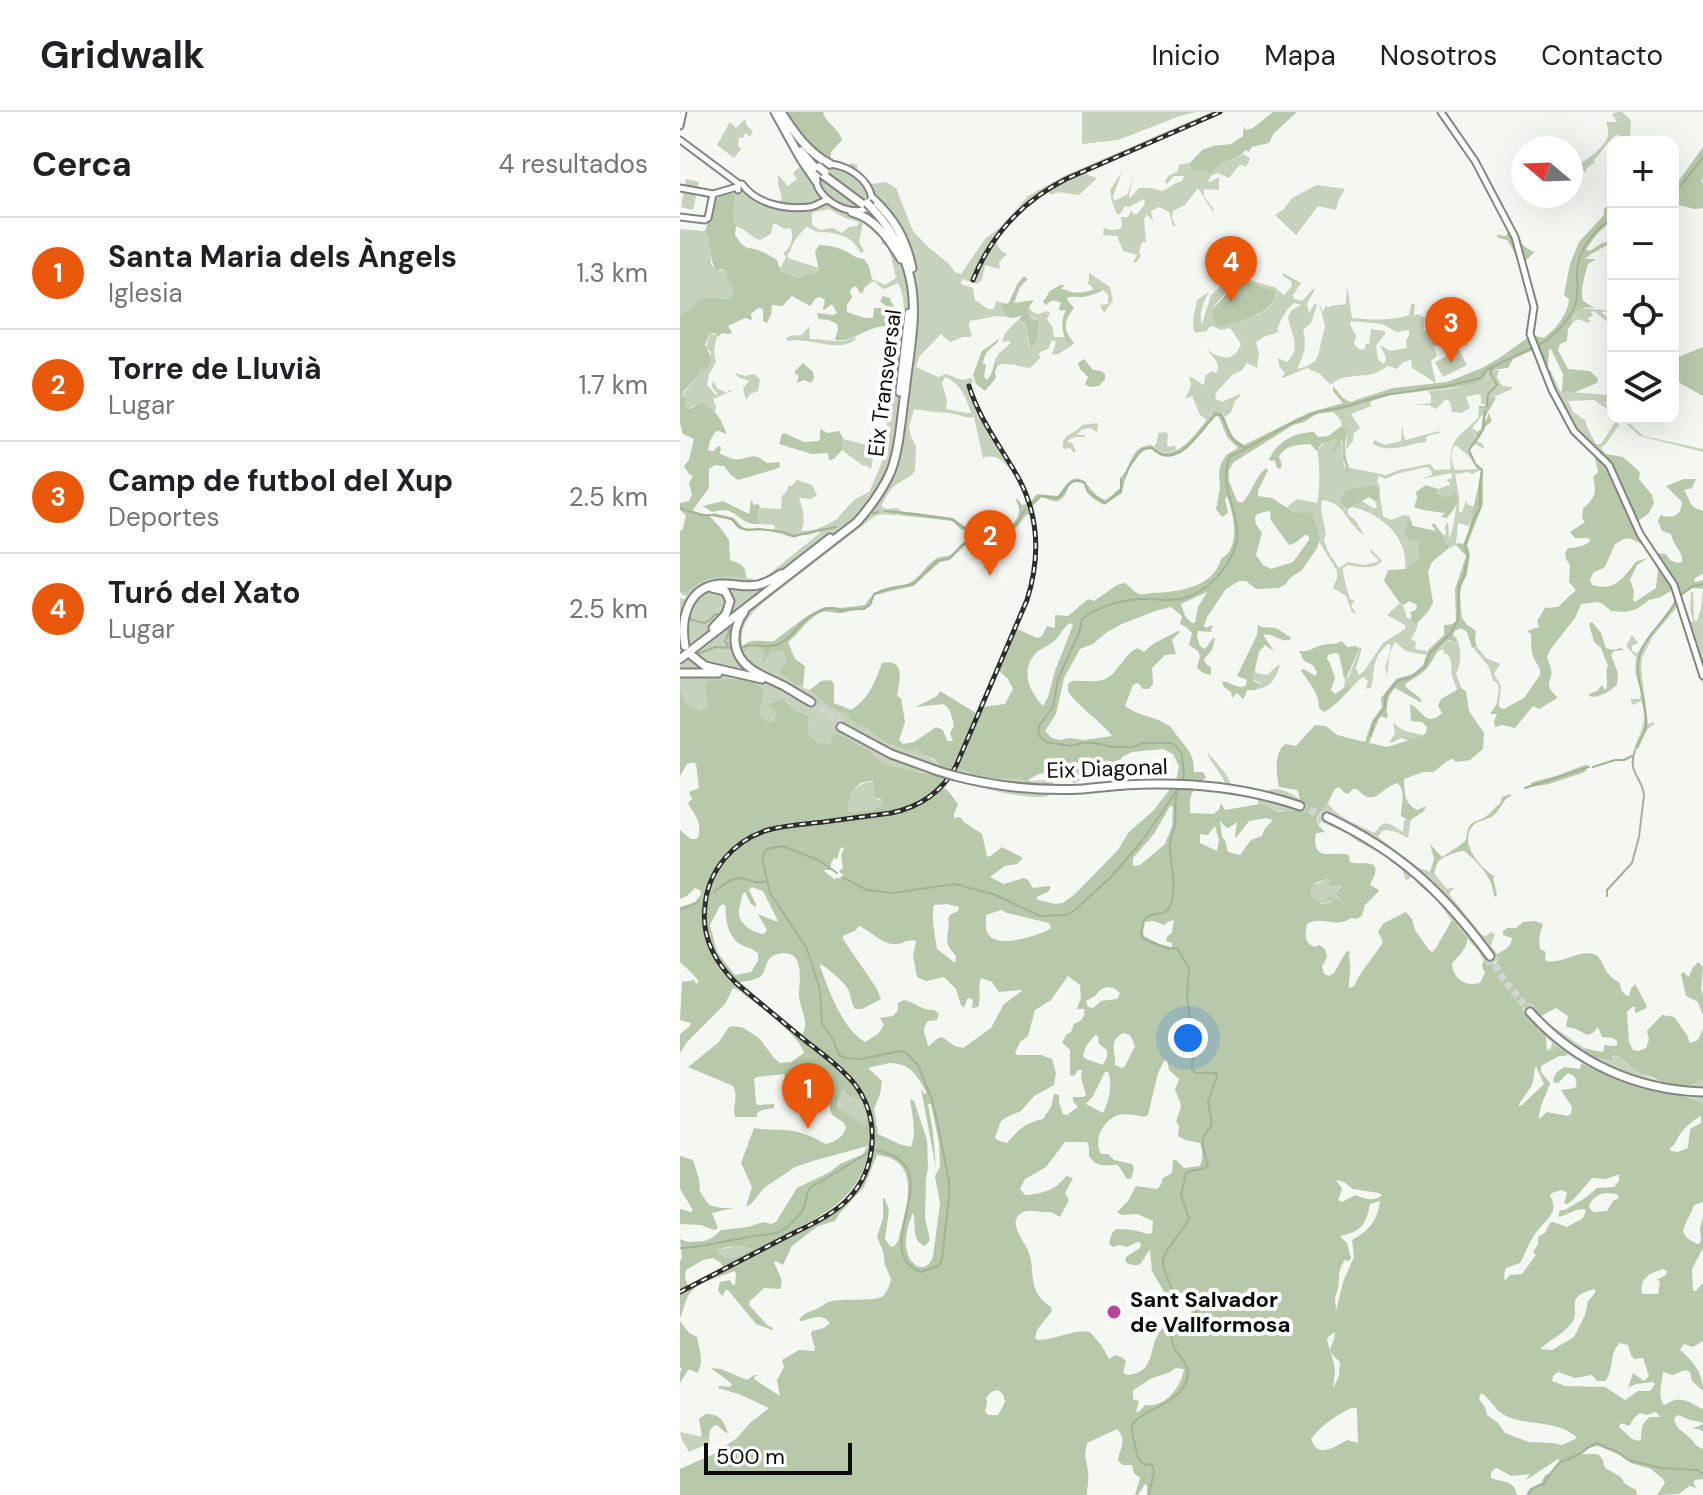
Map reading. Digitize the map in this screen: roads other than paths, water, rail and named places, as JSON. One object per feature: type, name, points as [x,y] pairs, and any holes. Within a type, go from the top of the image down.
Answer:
[{"type":"highway","points":[[778,112],[808,148],[830,164]]},
{"type":"highway","points":[[778,112],[801,159],[816,181]]},
{"type":"highway","name":"Eix Transversal","points":[[683,650],[757,599],[857,522],[881,490],[891,470],[899,439],[913,302],[900,246],[887,224],[869,205],[820,170],[798,148],[778,112]]},
{"type":"highway","name":"Eix Transversal","points":[[683,650],[854,518],[873,495],[887,468],[894,439],[909,311],[906,272],[901,256],[869,205]]},
{"type":"highway","points":[[852,212],[867,218],[884,234],[906,272]]},
{"type":"highway","points":[[683,650],[680,631],[682,617],[696,593],[717,584],[760,585],[793,566]]},
{"type":"highway","points":[[683,650],[683,625],[688,606],[703,592],[715,587],[725,591],[730,601],[726,614],[713,628]]},
{"type":"highway","points":[[757,599],[739,620],[735,632],[735,644],[743,662],[764,679],[810,704]]},
{"type":"highway","points":[[691,653],[705,666],[764,679]]},
{"type":"highway","points":[[680,673],[714,673],[764,679]]},
{"type":"highway","name":"Eix Diagonal","points":[[842,726],[915,763],[955,776],[1001,785],[1047,789],[1189,784],[1231,788],[1300,806]]},
{"type":"highway","points":[[1327,817],[1379,845],[1417,873],[1456,912],[1490,956]]},
{"type":"highway","points":[[1530,1012],[1563,1043],[1600,1067],[1652,1086],[1703,1092]]},
{"type":"street","points":[[680,126],[683,112]]},
{"type":"street","points":[[1441,112],[1475,161],[1515,237],[1534,307],[1530,336],[1552,390],[1572,428],[1609,465],[1639,531],[1674,585],[1703,676]]},
{"type":"street","points":[[680,142],[759,200],[774,205],[810,207],[821,198]]},
{"type":"street","points":[[835,164],[855,173],[867,186],[869,205],[866,209],[852,212],[821,198],[816,181],[819,171],[835,164]]},
{"type":"street","points":[[680,188],[713,194],[739,188]]},
{"type":"street","points":[[680,217],[708,218],[713,194]]},
{"type":"waterway","points":[[1679,186],[1703,157]]},
{"type":"waterway","points":[[1537,346],[1554,334],[1573,311],[1583,249],[1607,222]]},
{"type":"waterway","points":[[1181,783],[1184,775],[1182,754],[1171,743],[1143,743],[1133,747],[1095,743],[1070,746],[1046,742],[1040,737],[1040,724],[1053,707],[1058,679],[1079,633],[1082,619],[1096,610],[1120,602],[1188,597],[1203,590],[1215,579],[1233,554],[1237,539],[1237,525],[1227,486],[1230,456],[1319,411],[1384,395],[1481,378],[1486,370],[1532,348]]},
{"type":"waterway","points":[[1487,406],[1488,394],[1497,385],[1490,372],[1494,367]]},
{"type":"waterway","points":[[1370,736],[1374,722],[1385,707],[1387,693],[1399,680],[1409,678],[1425,667],[1430,653],[1450,634],[1458,620],[1459,586],[1468,556],[1465,546],[1480,508],[1482,470],[1475,464],[1469,450],[1483,430],[1485,412]]},
{"type":"waterway","points":[[1125,477],[1142,449],[1152,448],[1170,455],[1179,452],[1216,414],[1221,415],[1235,441],[1246,448]]},
{"type":"waterway","points":[[1033,503],[1041,496],[1057,498],[1075,481],[1084,482],[1088,492],[1105,503],[1121,491],[1121,480]]},
{"type":"waterway","points":[[680,508],[732,519],[747,530],[760,529],[793,536],[836,527]]},
{"type":"waterway","points":[[988,532],[998,526],[1016,525],[1025,510]]},
{"type":"waterway","points":[[885,511],[913,514]]},
{"type":"waterway","points":[[873,513],[878,512]]},
{"type":"waterway","points":[[914,514],[951,519],[966,529],[974,528],[987,533]]},
{"type":"waterway","points":[[926,572],[937,561],[949,559],[962,545],[972,542],[984,544],[987,533]]},
{"type":"waterway","points":[[741,647],[779,644],[820,611],[832,608],[840,611],[864,609],[870,605],[874,594],[914,584],[925,573]]},
{"type":"waterway","points":[[1681,595],[1691,587],[1703,584]]},
{"type":"waterway","points":[[1636,748],[1646,726],[1638,673],[1639,658],[1646,642],[1676,601]]},
{"type":"waterway","points":[[687,618],[702,623],[715,614],[720,615]]},
{"type":"waterway","points":[[728,626],[725,641],[728,646]]},
{"type":"waterway","points":[[697,654],[715,647],[731,648]]},
{"type":"waterway","points":[[1607,896],[1607,890],[1632,863],[1639,837],[1644,795],[1634,770],[1635,750]]},
{"type":"waterway","points":[[1593,767],[1632,756]]},
{"type":"waterway","points":[[1525,788],[1589,767]]},
{"type":"waterway","points":[[842,877],[867,890],[892,893],[955,884],[993,894],[1040,916],[1066,915],[1111,877],[1142,841],[1178,789]]},
{"type":"waterway","points":[[1149,1495],[1154,1471],[1151,1464],[1145,1465],[1139,1458],[1132,1426],[1136,1420],[1177,1395],[1187,1379],[1188,1372],[1174,1348],[1172,1334],[1194,1324],[1196,1304],[1174,1295],[1163,1263],[1166,1252],[1189,1218],[1181,1195],[1186,1173],[1208,1166],[1203,1141],[1212,1125],[1208,1102],[1217,1077],[1216,1073],[1196,1073],[1192,1069],[1198,1044],[1187,997],[1189,968],[1177,948],[1169,949],[1141,936],[1146,918],[1166,911],[1173,897],[1170,844],[1177,793]]},
{"type":"waterway","points":[[680,1248],[779,1232],[800,1214],[810,1188],[873,1150],[897,1158],[908,1171],[911,1188],[901,1246],[906,1261],[921,1272],[939,1266],[942,1259],[949,1182],[931,1097],[918,1065],[900,1051],[861,1059],[839,1055],[833,1039],[822,1024],[820,990],[807,949],[770,893],[763,857],[766,849],[782,846],[818,860],[837,873]]},
{"type":"waterway","points":[[714,892],[736,878],[766,881]]},
{"type":"waterway","points":[[680,909],[699,901]]},
{"type":"waterway","points":[[1528,1495],[1533,1488],[1544,1484],[1560,1462],[1597,1443],[1628,1460],[1661,1468],[1697,1470],[1703,1474]]},
{"type":"tunnel","points":[[811,702],[843,724]]},
{"type":"tunnel","points":[[1300,806],[1327,817]]},
{"type":"tunnel","points":[[1490,956],[1504,980],[1530,1012]]},
{"type":"railway","points":[[973,280],[999,234],[1022,209],[1050,188],[1220,112]]},
{"type":"railway","points":[[680,1292],[833,1212],[857,1187],[870,1158],[872,1126],[862,1096],[853,1082],[728,975],[711,948],[705,928],[705,906],[717,869],[744,841],[782,827],[902,810],[937,791],[956,766],[1027,600],[1035,554],[1034,523],[1026,493],[985,422],[969,386]]},
{"type":"place","name":"Turó del Xato","points":[[1231,302]]},
{"type":"place","name":"Camp de futbol del Xup","points":[[1451,363]]},
{"type":"place","name":"Torre de Lluvià","points":[[990,576]]},
{"type":"place","name":"Santa Maria dels Àngels","points":[[808,1129]]},
{"type":"place","name":"Sant Salvador de Vallformosa","points":[[1114,1312]]}]
